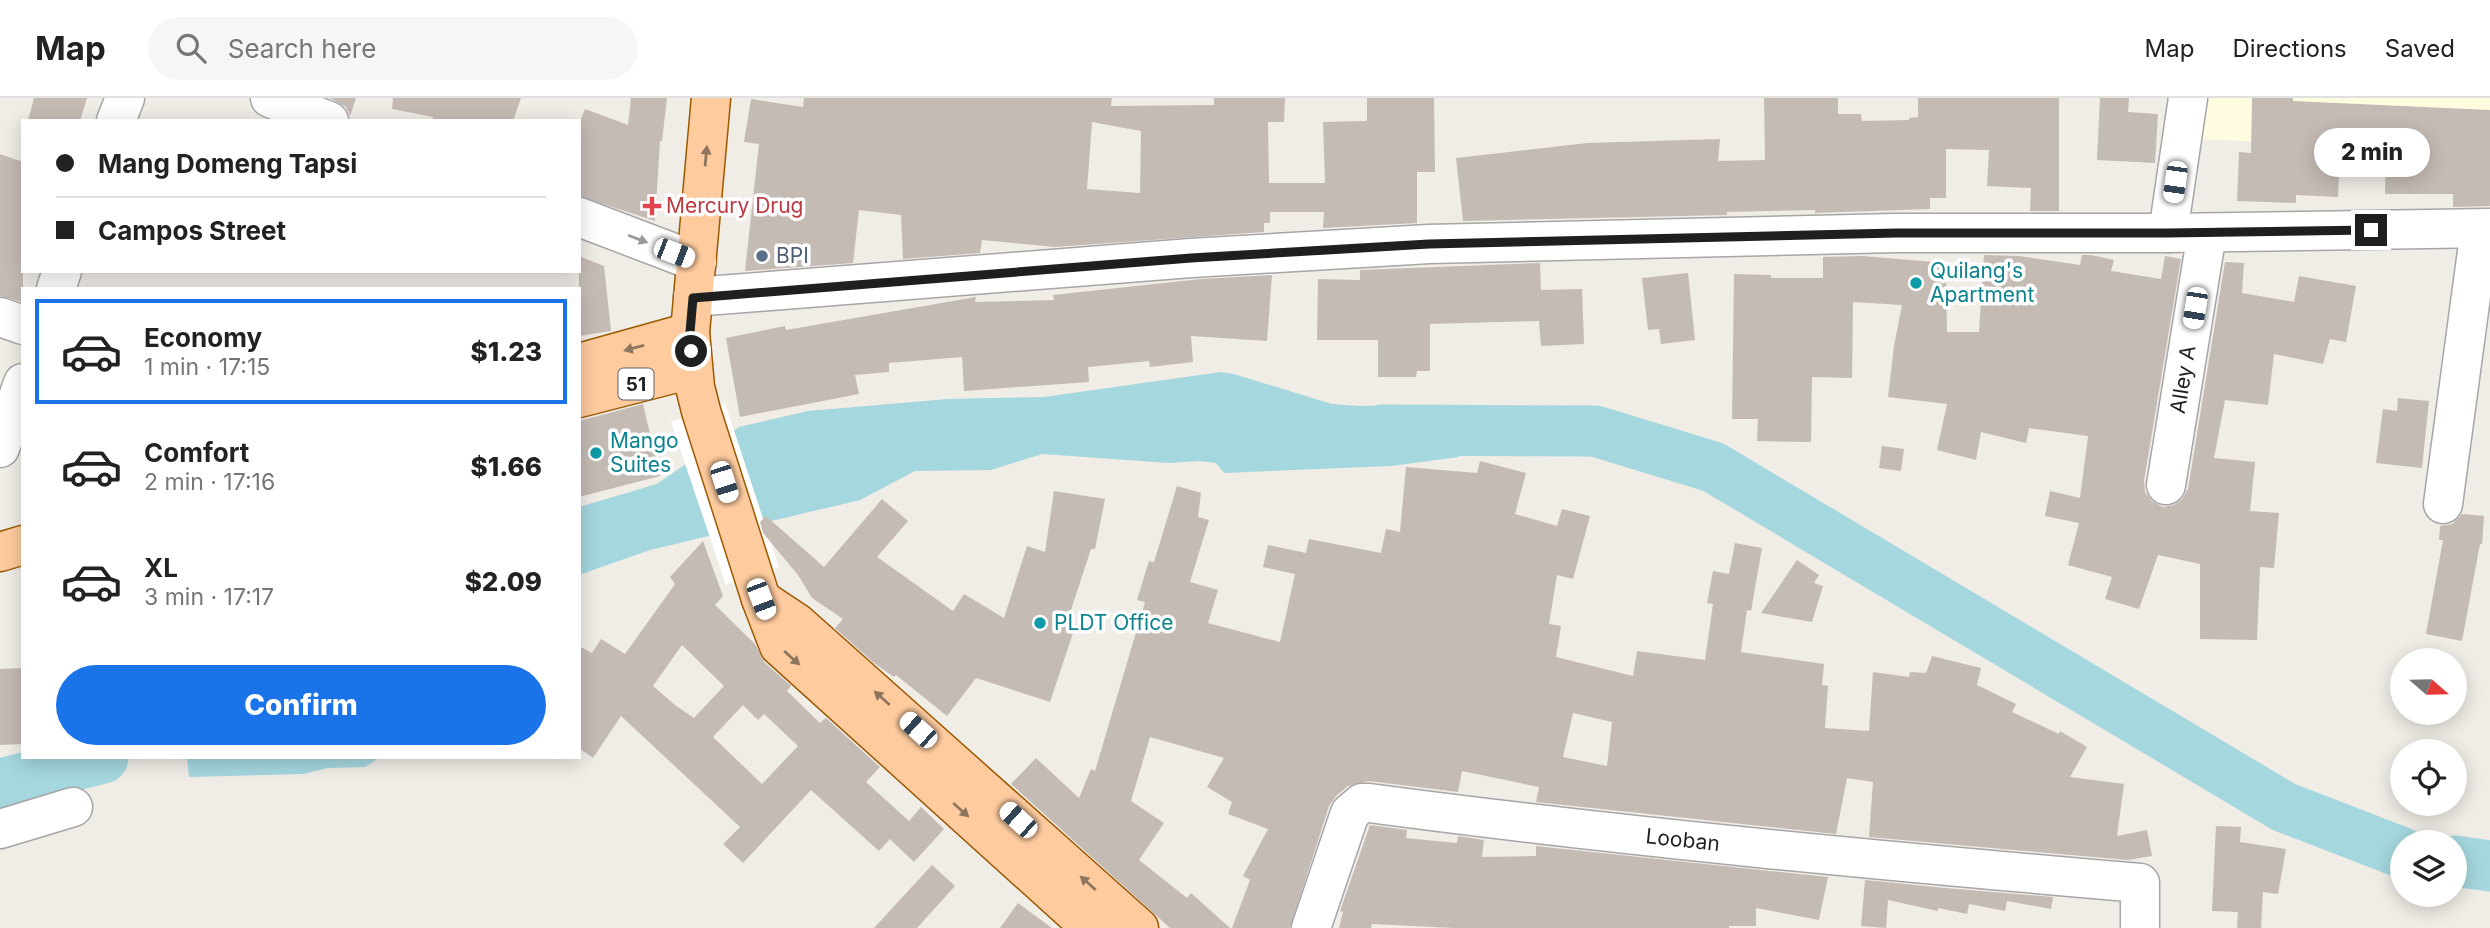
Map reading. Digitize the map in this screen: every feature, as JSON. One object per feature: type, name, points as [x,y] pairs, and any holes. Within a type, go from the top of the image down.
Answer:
[{"type":"main road","points":[[711,98],[693,315],[701,411],[757,587],[779,646],[1091,928]]},
{"type":"main road","name":"51","points":[[581,362],[693,315]]},
{"type":"main road","name":"51","points":[[581,397],[693,315]]},
{"type":"main road","points":[[0,552],[21,546]]},
{"type":"main road","points":[[757,587],[1139,928]]},
{"type":"street","points":[[117,119],[125,98]]},
{"type":"street","points":[[270,98],[324,119]]},
{"type":"street","points":[[2168,233],[2188,98]]},
{"type":"street","points":[[581,218],[693,315],[1191,258],[1429,244],[1896,233],[2207,233],[2485,228],[2443,504]]},
{"type":"street","name":"Alley A","points":[[2166,485],[2207,233]]},
{"type":"street","points":[[0,317],[21,324]]},
{"type":"street","points":[[0,448],[21,389]]},
{"type":"street","name":"Looban","points":[[1311,928],[1350,813],[1362,803],[1927,864],[2140,883],[2140,928]]},
{"type":"street","points":[[0,829],[73,807]]},
{"type":"shaded area","points":[[2204,98],[2490,98],[2490,152],[2198,139]]},
{"type":"water","points":[[1221,372],[1332,404],[1447,405],[1459,457],[1391,466],[1224,473],[1216,463],[1199,461],[1169,463],[1042,454],[991,470],[915,471],[860,500],[650,550],[581,574],[581,506],[657,484],[739,427],[808,411],[948,399],[1044,397]]},
{"type":"water","points":[[187,759],[377,759],[365,767],[328,768],[303,774],[189,777]]},
{"type":"pier","points":[[725,403],[779,567],[726,585],[671,422]]},
{"type":"building","points":[[34,98],[87,98],[81,119],[29,119]]},
{"type":"building","points":[[330,98],[356,98],[350,116],[346,107]]},
{"type":"building","points":[[393,98],[521,98],[514,119],[432,119],[392,109]]},
{"type":"building","points":[[631,98],[667,98],[660,141],[655,221],[581,197],[581,119],[585,109],[628,125]]},
{"type":"building","points":[[804,98],[1112,98],[1111,106],[1214,105],[1214,98],[1285,98],[1284,122],[1268,122],[1269,183],[1325,183],[1323,122],[1367,121],[1367,98],[1434,98],[1435,172],[1417,172],[1417,223],[1323,228],[1324,212],[1270,212],[1270,223],[1264,223],[1264,232],[1054,247],[982,240],[980,253],[903,259],[901,215],[859,210],[853,263],[745,271],[759,144],[744,142],[751,99],[803,107]],"holes":[[[1092,122],[1141,131],[1140,193],[1087,189]]]},
{"type":"building","points":[[1764,98],[1838,98],[1838,114],[1861,114],[1862,121],[1909,120],[1918,117],[1918,98],[2059,98],[2059,211],[2030,211],[2031,188],[1987,186],[1989,150],[1946,149],[1946,198],[1930,198],[1930,209],[1815,213],[1815,210],[1727,212],[1727,215],[1463,221],[1456,158],[1587,143],[1720,139],[1718,161],[1765,160]]},
{"type":"building","points":[[2100,98],[2129,98],[2128,112],[2158,114],[2155,163],[2097,160]]},
{"type":"building","points":[[2252,98],[2490,110],[2490,206],[2453,207],[2453,194],[2385,194],[2386,137],[2341,135],[2338,197],[2296,195],[2296,203],[2237,201],[2239,152],[2251,153]]},
{"type":"building","points":[[0,154],[21,161],[23,287],[21,301],[0,296]]},
{"type":"building","points":[[1984,255],[2019,256],[2080,265],[2082,255],[2091,255],[2114,260],[2111,271],[2161,279],[2165,256],[2181,259],[2144,481],[2145,492],[2152,501],[2163,507],[2174,505],[2188,489],[2225,262],[2244,263],[2242,293],[2294,302],[2299,276],[2356,286],[2346,342],[2330,339],[2323,364],[2274,354],[2268,405],[2225,400],[2214,458],[2255,462],[2250,511],[2279,513],[2274,568],[2260,567],[2257,640],[2200,639],[2200,564],[2158,555],[2139,609],[2105,599],[2112,577],[2068,565],[2079,523],[2045,516],[2050,491],[2080,498],[2088,436],[2029,428],[2026,443],[1981,432],[1976,460],[1937,450],[1947,404],[1888,397],[1902,305],[1853,302],[1852,378],[1812,377],[1811,442],[1757,441],[1758,419],[1732,419],[1734,274],[1771,275],[1771,278],[1823,278],[1823,257],[1863,256],[1946,263],[1947,332],[1979,332]]},
{"type":"building","points":[[581,257],[604,266],[611,331],[581,336]]},
{"type":"building","points":[[1540,263],[1541,290],[1582,289],[1584,344],[1541,346],[1539,321],[1430,324],[1430,371],[1417,371],[1416,377],[1378,377],[1378,340],[1317,340],[1318,279],[1360,280],[1360,270]]},
{"type":"building","points":[[1688,273],[1695,340],[1661,344],[1659,329],[1648,330],[1642,278]]},
{"type":"building","points":[[1272,275],[1267,341],[1191,336],[1193,362],[1150,367],[1149,361],[1088,367],[1089,382],[964,391],[962,357],[889,363],[889,372],[855,375],[859,394],[740,417],[726,338],[785,326],[786,330],[976,297],[975,302],[1054,300],[1053,295],[1201,279]]},
{"type":"building","points":[[2398,398],[2429,401],[2422,468],[2376,463],[2383,409],[2397,411]]},
{"type":"building","points":[[643,404],[660,476],[581,496],[581,420]]},
{"type":"building","points":[[1882,446],[1904,449],[1901,471],[1879,468]]},
{"type":"building","points":[[1480,461],[1526,473],[1515,514],[1557,526],[1562,509],[1590,516],[1573,579],[1557,575],[1549,624],[1561,626],[1556,657],[1633,676],[1637,651],[1705,660],[1713,604],[1707,603],[1713,571],[1729,574],[1735,543],[1762,548],[1751,611],[1747,610],[1741,652],[1824,664],[1822,685],[1828,686],[1825,728],[1869,731],[1873,672],[1909,677],[1910,672],[1926,673],[1932,656],[1981,668],[1977,685],[2016,704],[2012,712],[2059,734],[2060,731],[2087,747],[2070,777],[2124,784],[2117,836],[2147,830],[2152,856],[2128,860],[1869,837],[1873,782],[1847,778],[1836,834],[1536,802],[1539,787],[1462,771],[1458,792],[1369,781],[1348,786],[1329,806],[1290,928],[1232,928],[1250,880],[1243,876],[1268,829],[1228,814],[1232,802],[1207,787],[1224,758],[1150,737],[1131,801],[1164,823],[1139,860],[1187,898],[1191,893],[1230,928],[1170,928],[1011,784],[1036,758],[1079,798],[1091,769],[1095,771],[1145,602],[1137,600],[1149,561],[1154,562],[1177,486],[1201,493],[1198,517],[1209,520],[1190,582],[1218,590],[1208,623],[1280,642],[1295,574],[1263,567],[1268,545],[1306,553],[1309,539],[1381,553],[1386,529],[1400,532],[1406,467],[1477,473]],"holes":[[[1573,713],[1612,722],[1607,766],[1563,757]]]},
{"type":"building","points":[[1054,491],[1105,499],[1095,549],[1091,549],[1067,622],[1076,624],[1050,702],[976,678],[947,716],[896,675],[894,677],[874,663],[835,628],[843,619],[812,598],[798,575],[763,533],[760,522],[766,516],[824,567],[882,499],[908,521],[877,557],[953,611],[964,594],[1004,618],[1027,546],[1045,552]]},
{"type":"building","points":[[2462,514],[2484,516],[2482,544],[2462,641],[2426,634],[2443,540],[2439,540],[2440,526],[2452,524]]},
{"type":"building","points":[[703,541],[723,596],[715,605],[755,644],[764,662],[791,686],[787,691],[820,723],[826,718],[880,767],[866,782],[909,821],[921,807],[944,829],[914,862],[890,839],[879,851],[811,790],[743,863],[723,844],[740,827],[621,716],[593,758],[581,749],[581,647],[592,653],[601,639],[625,654],[675,584],[670,577]],"holes":[[[682,645],[724,686],[694,718],[653,686]],[[743,705],[758,720],[764,714],[798,746],[762,784],[713,737]]]},
{"type":"building","points":[[1797,560],[1819,575],[1814,583],[1823,586],[1812,622],[1761,613]]},
{"type":"building","points":[[21,668],[21,744],[0,745],[0,669]]},
{"type":"building","points":[[1370,825],[1407,830],[1406,838],[1457,843],[1458,836],[1484,840],[1482,857],[1536,856],[1536,846],[1828,877],[1819,920],[1756,908],[1756,926],[1729,928],[1454,928],[1372,924],[1371,928],[1339,928],[1343,912],[1340,911]]},
{"type":"building","points":[[2216,826],[2241,827],[2240,842],[2286,849],[2278,894],[2263,892],[2261,928],[2237,928],[2238,912],[2212,911]]},
{"type":"building","points":[[932,865],[955,886],[917,928],[874,928]]},
{"type":"building","points":[[1865,880],[2053,897],[2051,909],[2007,901],[2005,911],[1969,904],[1967,914],[1938,908],[1938,911],[1888,900],[1886,928],[1861,926]]},
{"type":"building","points":[[1018,903],[1052,928],[1000,928]]},
{"type":"waterway","points":[[1382,430],[1595,431],[1713,467],[2284,807],[2390,848]]},
{"type":"waterway","points":[[0,784],[99,759]]},
{"type":"waterway","points":[[2467,863],[2490,866]]},
{"type":"place","name":"Mercury Drug","points":[[652,206]]},
{"type":"place","name":"BPI","points":[[762,256]]},
{"type":"place","name":"Quilang's Apartment","points":[[1916,283]]},
{"type":"place","name":"Mango Suites","points":[[596,453]]},
{"type":"place","name":"PLDT Office","points":[[1040,623]]},
{"type":"route","points":[[691,351],[693,298],[1191,258],[1429,244],[1896,233],[2371,230]]}]
